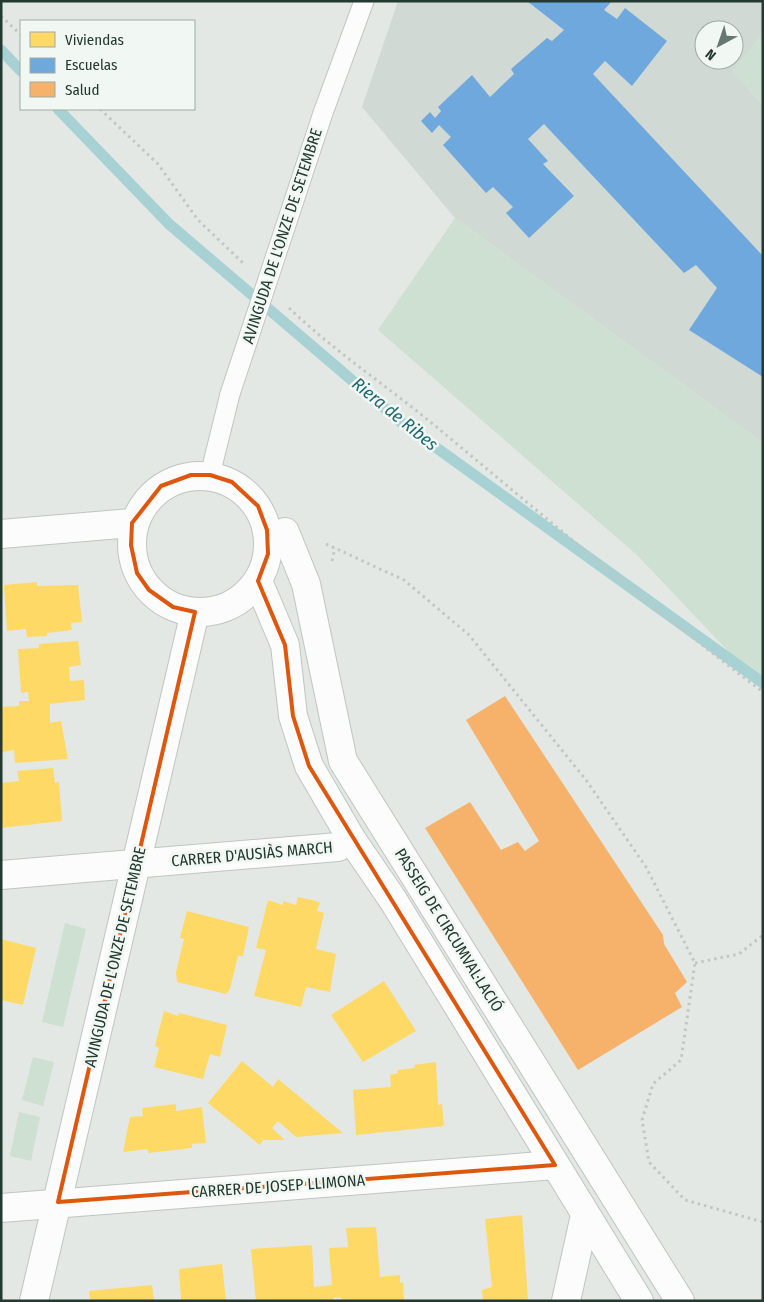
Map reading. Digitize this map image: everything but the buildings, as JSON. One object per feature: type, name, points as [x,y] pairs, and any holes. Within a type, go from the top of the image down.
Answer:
[{"type":"street","points":[[191,475],[210,475],[232,482],[258,506],[268,530],[268,554],[258,581],[236,603],[219,610],[195,612],[173,607],[149,590],[137,572],[131,546],[132,523],[161,486],[191,475]]},
{"type":"street","points":[[1,534],[132,523]]},
{"type":"street","name":"PASSEIG DE CIRCUMVAL·LACIÓ","points":[[285,532],[306,584],[343,761],[680,1301]]},
{"type":"street","name":"PASSEIG DE CIRCUMVAL·LACIÓ","points":[[258,581],[285,646],[293,716],[309,766],[352,840],[393,900],[639,1301]]},
{"type":"street","name":"AVINGUDA DE L'ONZE DE SETEMBRE","points":[[34,1301],[195,612]]},
{"type":"street","name":"CARRER D'AUSIÀS MARCH","points":[[1,875],[338,848],[352,840]]},
{"type":"street","name":"CARRER DE JOSEP LLIMONA","points":[[1,1208],[58,1202],[556,1165]]},
{"type":"street","points":[[566,1301],[585,1215]]},
{"type":"lane","name":"AVINGUDA DE L'ONZE DE SETEMBRE","points":[[210,475],[230,394],[323,112],[364,1]]},
{"type":"path","points":[[1,16],[20,34]]},
{"type":"path","points":[[101,110],[158,164],[198,220],[246,267]]},
{"type":"path","points":[[288,307],[309,327],[413,408],[565,534],[763,692]]},
{"type":"path","points":[[285,532],[300,534],[335,548],[404,580],[469,635],[586,780],[646,867],[695,963],[681,1060],[652,1084],[642,1120],[649,1162],[685,1200],[763,1222]]},
{"type":"path","points":[[695,963],[739,954],[763,935]]},
{"type":"highlighted area","points":[[191,475],[210,475],[232,482],[258,506],[267,530],[268,554],[258,581],[285,645],[293,716],[309,766],[555,1165],[58,1202],[195,612],[173,607],[149,590],[137,573],[131,545],[132,523],[161,486]]},
{"type":"shaded area","points":[[398,1],[763,1],[763,34],[744,57],[744,20],[694,20],[694,70],[734,70],[763,106],[763,443],[455,218],[362,107]]},
{"type":"green space","points":[[763,34],[763,106],[733,71],[744,70],[744,57]]},
{"type":"green space","points":[[455,218],[763,443],[763,688],[638,556],[378,330]]},
{"type":"green space","points":[[65,923],[86,929],[63,1027],[42,1022]]},
{"type":"green space","points":[[33,1057],[54,1062],[43,1106],[22,1100]]},
{"type":"green space","points":[[19,1112],[40,1117],[31,1161],[10,1156]]},
{"type":"waterway","name":"Riera de Ribes","points":[[1,50],[20,70]]},
{"type":"waterway","name":"Riera de Ribes","points":[[59,110],[169,224],[402,423],[763,683]]}]
